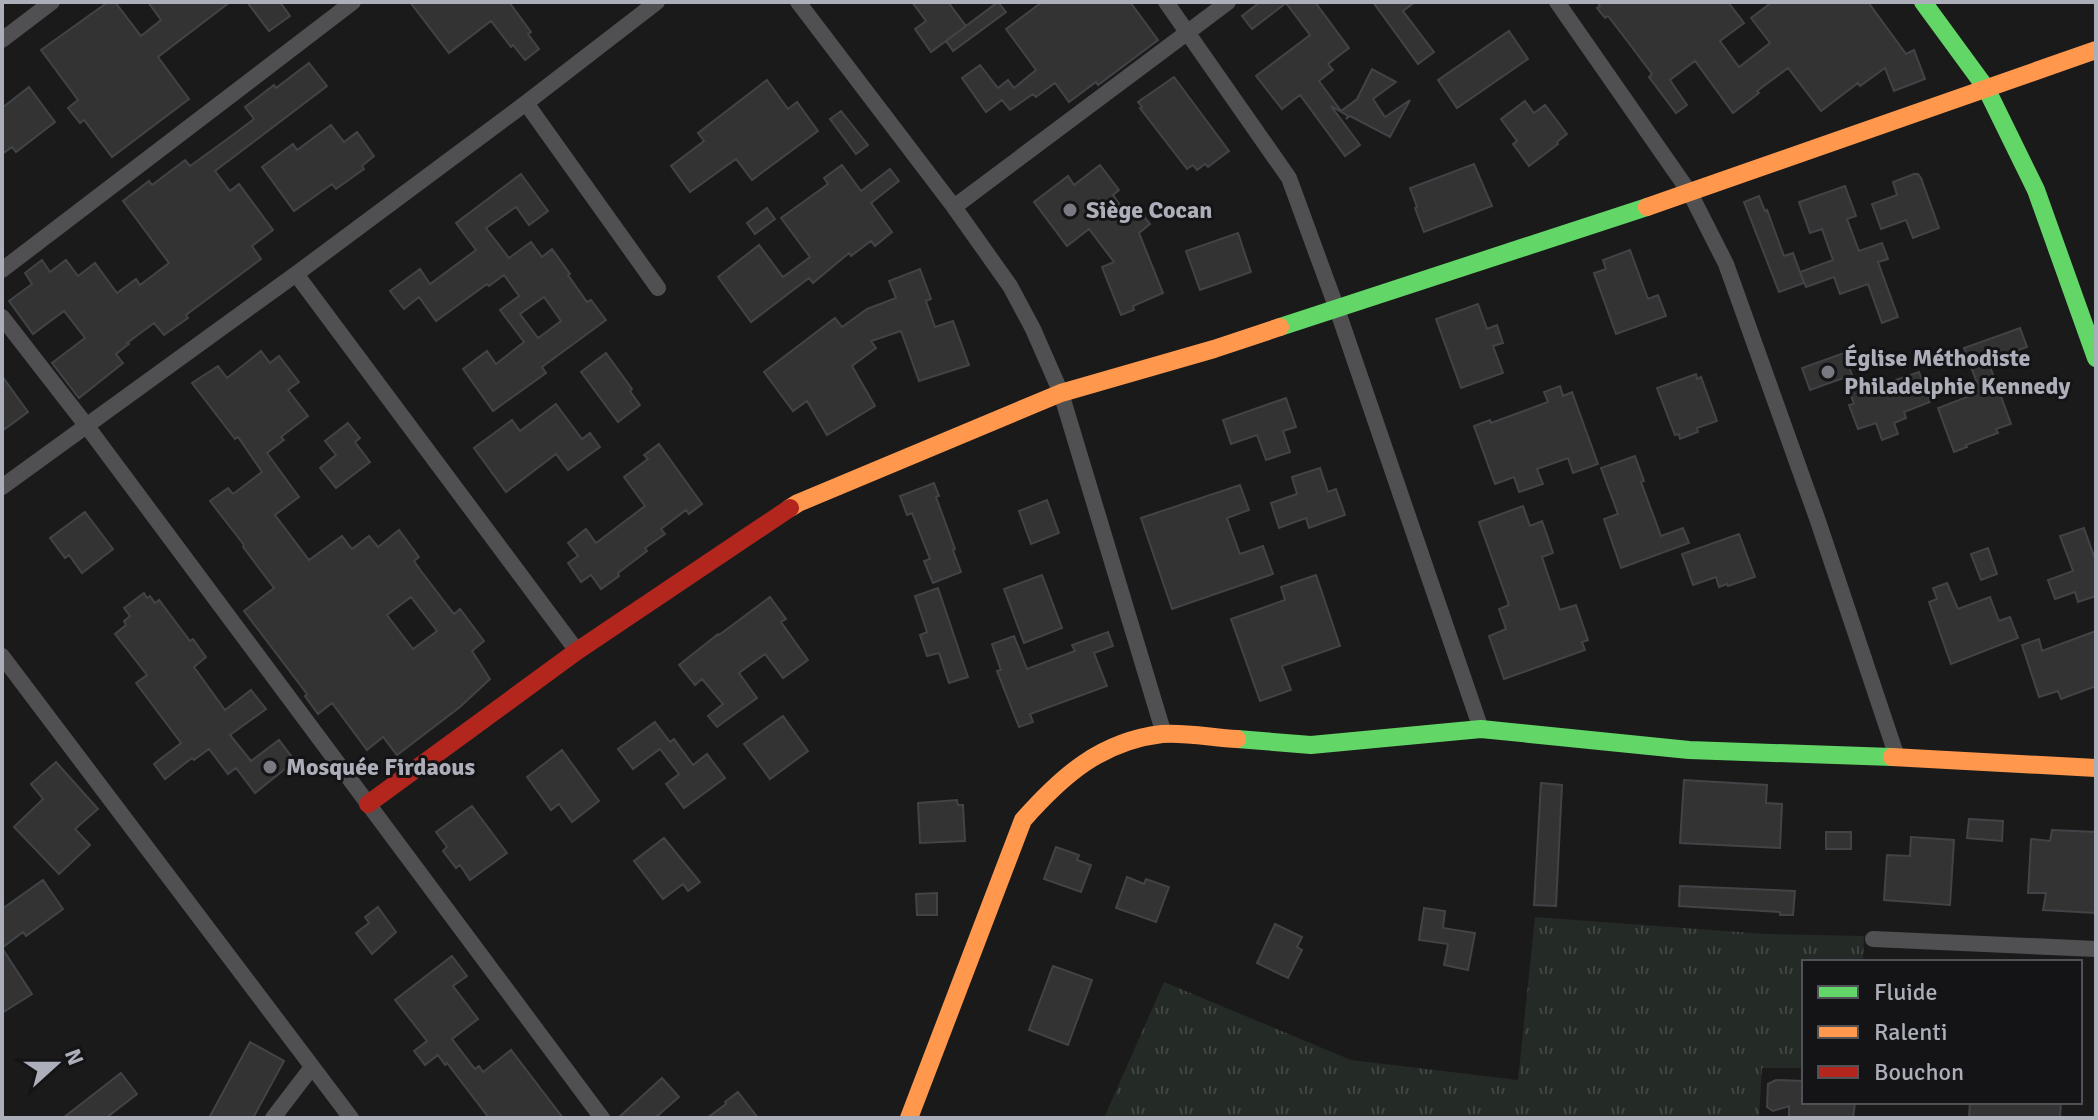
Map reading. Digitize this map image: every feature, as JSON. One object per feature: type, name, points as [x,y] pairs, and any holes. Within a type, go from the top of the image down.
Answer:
[{"type":"street","points":[[2,40],[52,2]]},
{"type":"street","points":[[2,270],[353,2]]},
{"type":"street","points":[[2,487],[296,274],[657,2]]},
{"type":"street","points":[[798,2],[954,207],[1010,286],[1033,329],[1061,393],[1164,734]]},
{"type":"street","points":[[1166,2],[1289,178],[1481,729]]},
{"type":"street","points":[[954,207],[1228,2]]},
{"type":"street","points":[[1557,2],[1690,193],[1726,264],[1818,521],[1897,757]]},
{"type":"street","points":[[1923,2],[1986,88],[2036,190],[2096,358]]},
{"type":"street","points":[[368,804],[577,651],[798,503],[1061,393],[1214,349],[1690,193],[2096,50]]},
{"type":"street","points":[[526,103],[658,288]]},
{"type":"street","points":[[296,274],[577,651]]},
{"type":"street","points":[[2,317],[86,425],[602,1118]]},
{"type":"street","points":[[2,656],[351,1118]]},
{"type":"street","points":[[909,1118],[1023,820],[1047,793],[1082,763],[1120,743],[1164,734],[1311,745],[1481,729],[1689,750],[2096,768]]},
{"type":"street","points":[[1873,939],[2096,949]]},
{"type":"street","points":[[273,1118],[312,1067]]},
{"type":"green space","points":[[1535,917],[1766,934],[1864,936],[1863,960],[1802,960],[1802,1068],[1762,1068],[1759,1118],[1104,1118],[1164,982],[1351,1060],[1518,1080]]},
{"type":"building","points":[[108,2],[115,2],[141,36],[161,20],[148,2],[230,2],[158,57],[189,99],[112,157],[84,120],[80,123],[68,108],[78,100],[41,50]]},
{"type":"building","points":[[247,2],[280,2],[290,16],[269,31]]},
{"type":"building","points":[[410,2],[509,2],[531,32],[528,34],[539,49],[525,60],[491,21],[449,53]]},
{"type":"building","points":[[912,2],[948,2],[966,26],[931,52],[915,29],[926,21]]},
{"type":"building","points":[[998,2],[1006,12],[953,51],[946,41]]},
{"type":"building","points":[[1042,2],[1130,2],[1158,40],[1098,85],[1096,82],[1069,102],[1055,83],[1010,110],[1002,100],[986,112],[962,78],[980,65],[998,88],[1008,80],[1014,88],[1036,70],[1006,29]]},
{"type":"building","points":[[1260,2],[1315,2],[1349,48],[1328,64],[1333,70],[1319,81],[1341,111],[1357,99],[1372,69],[1396,82],[1373,99],[1385,117],[1410,100],[1390,137],[1350,116],[1346,119],[1348,116],[1331,106],[1360,145],[1345,156],[1300,95],[1282,109],[1256,76],[1310,35],[1286,3],[1252,29],[1242,16]]},
{"type":"building","points":[[1373,2],[1415,2],[1403,11],[1434,52],[1418,64]]},
{"type":"building","points":[[1597,2],[1728,2],[1744,23],[1720,41],[1739,67],[1770,43],[1751,18],[1772,2],[1868,2],[1906,54],[1914,50],[1925,79],[1894,91],[1885,68],[1860,86],[1858,83],[1821,111],[1788,68],[1733,113],[1695,61],[1670,80],[1687,105],[1676,113],[1628,42],[1608,16],[1605,18],[1597,8],[1600,6]]},
{"type":"building","points":[[1509,31],[1528,59],[1457,108],[1438,80]]},
{"type":"building","points":[[309,63],[327,86],[215,171],[230,191],[239,184],[273,230],[252,246],[261,259],[164,335],[154,323],[127,343],[116,354],[123,363],[79,398],[52,363],[85,338],[64,311],[33,334],[9,301],[32,284],[25,273],[42,260],[50,272],[66,260],[78,276],[95,263],[117,293],[136,279],[140,285],[169,263],[123,201],[149,181],[152,185],[185,160],[190,166],[226,140],[254,119],[245,107]]},
{"type":"building","points":[[1174,77],[1229,151],[1208,167],[1205,164],[1197,170],[1193,165],[1187,169],[1140,108],[1138,102]]},
{"type":"building","points":[[767,80],[788,109],[797,102],[818,131],[752,180],[736,159],[690,192],[671,166],[704,141],[698,133]]},
{"type":"building","points":[[29,87],[55,122],[16,152],[12,147],[2,154],[2,108]]},
{"type":"building","points":[[1525,101],[1534,113],[1545,105],[1567,134],[1529,166],[1513,144],[1517,141],[1501,119]]},
{"type":"building","points":[[841,111],[868,145],[856,154],[830,119]]},
{"type":"building","points":[[331,125],[344,142],[357,132],[374,156],[362,166],[364,169],[336,189],[332,184],[294,211],[262,167],[293,144],[297,150]]},
{"type":"building","points":[[1474,164],[1492,206],[1424,232],[1410,188]]},
{"type":"building","points":[[842,165],[861,191],[890,169],[899,181],[871,203],[892,232],[875,246],[871,241],[851,256],[849,253],[813,283],[809,278],[751,322],[718,277],[759,245],[783,277],[810,257],[781,218],[828,184],[824,178]]},
{"type":"building","points":[[1100,165],[1119,190],[1113,195],[1129,218],[1139,210],[1150,224],[1139,233],[1163,293],[1133,306],[1134,310],[1121,315],[1102,267],[1114,262],[1089,229],[1067,246],[1034,202],[1068,176],[1074,185]]},
{"type":"building","points":[[521,174],[548,211],[529,225],[516,207],[486,228],[509,258],[531,242],[542,257],[552,249],[587,302],[591,300],[606,320],[542,367],[546,373],[493,411],[463,369],[487,351],[496,364],[524,342],[500,310],[519,296],[504,275],[436,321],[419,297],[404,309],[390,291],[420,269],[430,284],[476,250],[456,223]],"holes":[[[544,297],[561,321],[538,338],[520,314]]]},
{"type":"building","points":[[1914,174],[1921,178],[1939,228],[1913,238],[1906,220],[1881,229],[1872,204],[1897,195],[1893,182]]},
{"type":"building","points":[[1845,186],[1856,216],[1847,219],[1859,251],[1882,243],[1888,259],[1878,262],[1898,317],[1882,323],[1868,284],[1840,294],[1834,277],[1806,287],[1800,272],[1833,260],[1822,229],[1810,233],[1799,202]]},
{"type":"building","points":[[1759,196],[1784,256],[1793,253],[1804,283],[1779,292],[1744,202]]},
{"type":"building","points":[[767,208],[775,219],[755,234],[747,223]]},
{"type":"building","points":[[1238,233],[1251,272],[1200,290],[1186,251]]},
{"type":"building","points":[[1630,250],[1648,299],[1658,295],[1666,316],[1616,334],[1594,273],[1606,269],[1603,260]]},
{"type":"building","points":[[920,269],[931,299],[926,301],[935,327],[953,321],[969,365],[919,381],[901,331],[871,341],[876,348],[852,366],[875,406],[827,435],[807,401],[793,411],[764,372],[835,318],[842,327],[867,309],[896,298],[889,281]]},
{"type":"building","points":[[1478,304],[1487,329],[1497,325],[1503,343],[1493,346],[1503,373],[1461,388],[1436,319]]},
{"type":"building","points":[[2020,328],[2027,347],[1988,361],[2011,424],[1954,452],[1938,408],[1970,396],[1967,387],[1977,383],[1964,348]]},
{"type":"building","points":[[261,351],[270,363],[279,356],[299,382],[288,390],[308,416],[281,437],[284,440],[267,453],[299,497],[275,515],[309,560],[342,536],[352,549],[369,536],[378,547],[399,530],[419,557],[414,561],[421,571],[454,614],[460,609],[484,641],[472,651],[490,679],[460,707],[397,755],[383,737],[367,750],[332,703],[318,714],[305,696],[307,694],[244,611],[274,588],[210,501],[228,488],[233,494],[262,472],[238,437],[235,439],[192,383],[218,366],[227,378]],"holes":[[[411,597],[437,631],[413,649],[387,615]]]},
{"type":"building","points":[[606,353],[640,405],[618,422],[581,372]]},
{"type":"building","points":[[1844,353],[1852,375],[1810,390],[1802,368]]},
{"type":"building","points":[[1919,372],[1930,402],[1904,412],[1906,418],[1894,423],[1898,434],[1882,440],[1876,423],[1858,429],[1849,405],[1854,404],[1849,390],[1864,385],[1866,390]]},
{"type":"building","points":[[1696,374],[1697,379],[1701,377],[1717,421],[1697,428],[1698,432],[1680,439],[1679,434],[1675,435],[1657,388]]},
{"type":"building","points":[[2,376],[28,412],[2,431]]},
{"type":"building","points":[[1560,386],[1563,396],[1572,392],[1598,464],[1573,473],[1568,458],[1537,469],[1543,484],[1519,492],[1514,477],[1495,484],[1474,426],[1548,402],[1544,392]]},
{"type":"building","points":[[1286,398],[1296,427],[1283,431],[1290,452],[1266,460],[1257,435],[1231,444],[1223,420]]},
{"type":"building","points":[[556,404],[582,439],[590,433],[600,447],[568,470],[556,454],[506,492],[474,448],[512,420],[520,431]]},
{"type":"building","points":[[348,423],[360,438],[355,442],[370,462],[336,488],[320,468],[336,455],[325,441]]},
{"type":"building","points":[[659,444],[702,504],[689,514],[686,510],[661,529],[665,534],[645,548],[647,551],[601,589],[591,575],[581,582],[568,563],[578,556],[568,543],[586,529],[596,543],[645,506],[624,477],[648,459],[644,455]]},
{"type":"building","points":[[1635,456],[1661,536],[1683,528],[1689,543],[1621,568],[1604,519],[1618,514],[1601,468]]},
{"type":"building","points":[[1320,468],[1328,492],[1336,489],[1345,515],[1309,528],[1306,518],[1279,528],[1271,503],[1297,494],[1292,477]]},
{"type":"building","points":[[934,483],[961,572],[933,583],[924,561],[930,559],[912,513],[907,515],[900,496]]},
{"type":"building","points":[[1240,485],[1249,510],[1227,518],[1240,554],[1263,546],[1273,574],[1172,609],[1141,518]]},
{"type":"building","points":[[1047,500],[1059,533],[1031,544],[1019,511]]},
{"type":"building","points":[[1523,506],[1530,526],[1542,521],[1547,535],[1553,553],[1542,557],[1560,610],[1576,605],[1588,640],[1582,642],[1585,650],[1504,679],[1489,636],[1506,629],[1499,609],[1509,605],[1479,522]]},
{"type":"building","points":[[85,512],[113,549],[82,573],[69,555],[65,558],[50,538]]},
{"type":"building","points":[[2084,528],[2096,562],[2096,596],[2078,602],[2075,592],[2055,599],[2048,580],[2073,571],[2060,536]]},
{"type":"building","points":[[1739,534],[1755,577],[1728,586],[1719,587],[1716,577],[1693,585],[1682,554]]},
{"type":"building","points":[[1988,548],[1997,574],[1981,580],[1971,554]]},
{"type":"building","points":[[1042,575],[1062,628],[1024,643],[1004,589]]},
{"type":"building","points":[[1316,575],[1340,646],[1282,666],[1291,690],[1260,701],[1231,619],[1285,600],[1281,587]]},
{"type":"building","points":[[1947,583],[1958,609],[1990,597],[1999,621],[2010,617],[2018,638],[1951,664],[1929,602],[1937,599],[1933,588]]},
{"type":"building","points":[[938,588],[968,677],[949,683],[939,653],[927,656],[920,635],[927,632],[915,596]]},
{"type":"building","points":[[144,593],[155,603],[159,600],[206,657],[194,667],[225,710],[251,690],[266,709],[230,735],[251,761],[279,740],[295,761],[255,793],[236,768],[228,774],[209,749],[165,779],[154,764],[181,743],[136,683],[147,675],[115,634],[126,625],[124,621],[130,616],[124,608]]},
{"type":"building","points":[[770,597],[786,619],[781,622],[808,660],[783,678],[765,654],[739,673],[757,698],[717,727],[708,716],[723,704],[702,679],[695,685],[679,665]]},
{"type":"building","points":[[2096,631],[2096,686],[2061,699],[2058,691],[2039,697],[2022,645],[2039,639],[2042,651]]},
{"type":"building","points":[[1108,632],[1113,646],[1094,653],[1107,686],[1030,714],[1033,722],[1019,727],[997,671],[1001,670],[992,644],[1014,636],[1027,669],[1075,651],[1072,645]]},
{"type":"building","points":[[783,716],[808,751],[770,779],[744,744]]},
{"type":"building","points":[[655,722],[670,742],[674,739],[693,765],[707,754],[725,778],[684,808],[666,784],[679,774],[660,749],[633,769],[618,749]]},
{"type":"building","points":[[562,750],[599,801],[572,822],[559,804],[551,810],[527,777]]},
{"type":"building","points":[[56,762],[98,809],[75,829],[90,845],[59,874],[14,827],[43,799],[31,784]]},
{"type":"building","points":[[1684,780],[1767,785],[1766,803],[1782,804],[1780,848],[1680,843]]},
{"type":"building","points":[[1541,783],[1562,785],[1556,906],[1534,905]]},
{"type":"building","points":[[957,800],[958,805],[963,805],[965,841],[920,843],[918,803]]},
{"type":"building","points":[[472,806],[507,853],[470,880],[460,865],[456,868],[443,851],[447,847],[436,832]]},
{"type":"building","points":[[1969,819],[2003,821],[2002,841],[1967,838]]},
{"type":"building","points":[[2052,830],[2096,832],[2096,913],[2043,910],[2046,893],[2028,893],[2031,839],[2050,841]]},
{"type":"building","points":[[1826,832],[1851,832],[1851,849],[1826,849]]},
{"type":"building","points":[[1911,837],[1954,840],[1950,905],[1884,900],[1887,855],[1910,856]]},
{"type":"building","points":[[664,838],[700,882],[688,891],[683,884],[663,899],[634,861]]},
{"type":"building","points":[[1056,847],[1079,855],[1077,860],[1091,865],[1081,892],[1044,879]]},
{"type":"building","points":[[1127,877],[1144,884],[1146,879],[1169,887],[1156,922],[1116,908]]},
{"type":"building","points":[[43,880],[63,909],[26,936],[23,932],[2,948],[2,909]]},
{"type":"building","points":[[1680,886],[1795,891],[1793,915],[1679,906]]},
{"type":"building","points":[[937,893],[937,915],[917,915],[916,894]]},
{"type":"building","points":[[378,907],[396,932],[372,954],[356,933],[369,923],[365,917]]},
{"type":"building","points":[[1424,908],[1445,911],[1443,928],[1475,933],[1468,970],[1444,965],[1448,944],[1419,940]]},
{"type":"building","points":[[1275,924],[1302,937],[1297,947],[1302,950],[1288,978],[1257,963]]},
{"type":"building","points":[[2,948],[32,994],[2,1013]]},
{"type":"building","points":[[452,956],[467,976],[453,986],[478,1019],[452,1039],[475,1069],[479,1066],[483,1072],[511,1050],[563,1118],[489,1118],[447,1063],[445,1065],[438,1055],[425,1065],[414,1051],[427,1041],[395,1000]]},
{"type":"building","points":[[1053,966],[1092,980],[1068,1045],[1029,1030]]},
{"type":"building","points":[[250,1042],[284,1061],[253,1118],[209,1118]]},
{"type":"building","points":[[121,1073],[137,1094],[106,1118],[63,1118]]},
{"type":"building","points":[[662,1078],[679,1097],[655,1118],[618,1118]]},
{"type":"building","points":[[1776,1080],[1802,1081],[1802,1104],[1855,1104],[1853,1118],[1789,1118],[1789,1106],[1773,1111],[1767,1107],[1768,1084]]},
{"type":"building","points":[[738,1092],[758,1118],[707,1118],[726,1104]]},
{"type":"building","points":[[1970,1104],[2061,1104],[2060,1118],[1969,1118]]},
{"type":"traffic: fast","points":[[1923,2],[1986,88],[2036,190],[2096,358]]},
{"type":"traffic: fast","points":[[1280,327],[1647,207]]},
{"type":"traffic: fast","points":[[1237,739],[1311,745],[1481,729],[1689,750],[1892,757]]},
{"type":"traffic: slow","points":[[1647,207],[2096,50]]},
{"type":"traffic: slow","points":[[790,508],[1061,393],[1280,327]]},
{"type":"traffic: slow","points":[[909,1118],[1023,820],[1068,775],[1120,744],[1162,734],[1237,739]]},
{"type":"traffic: slow","points":[[1892,757],[2096,768]]},
{"type":"traffic: jam","points":[[368,804],[577,651],[790,508]]},
{"type":"place","name":"Siège Cocan","points":[[1070,210]]},
{"type":"place","name":"Église Méthodiste Philadelphie Kennedy","points":[[1828,372]]},
{"type":"place","name":"Mosquée Firdaous","points":[[270,767]]}]
